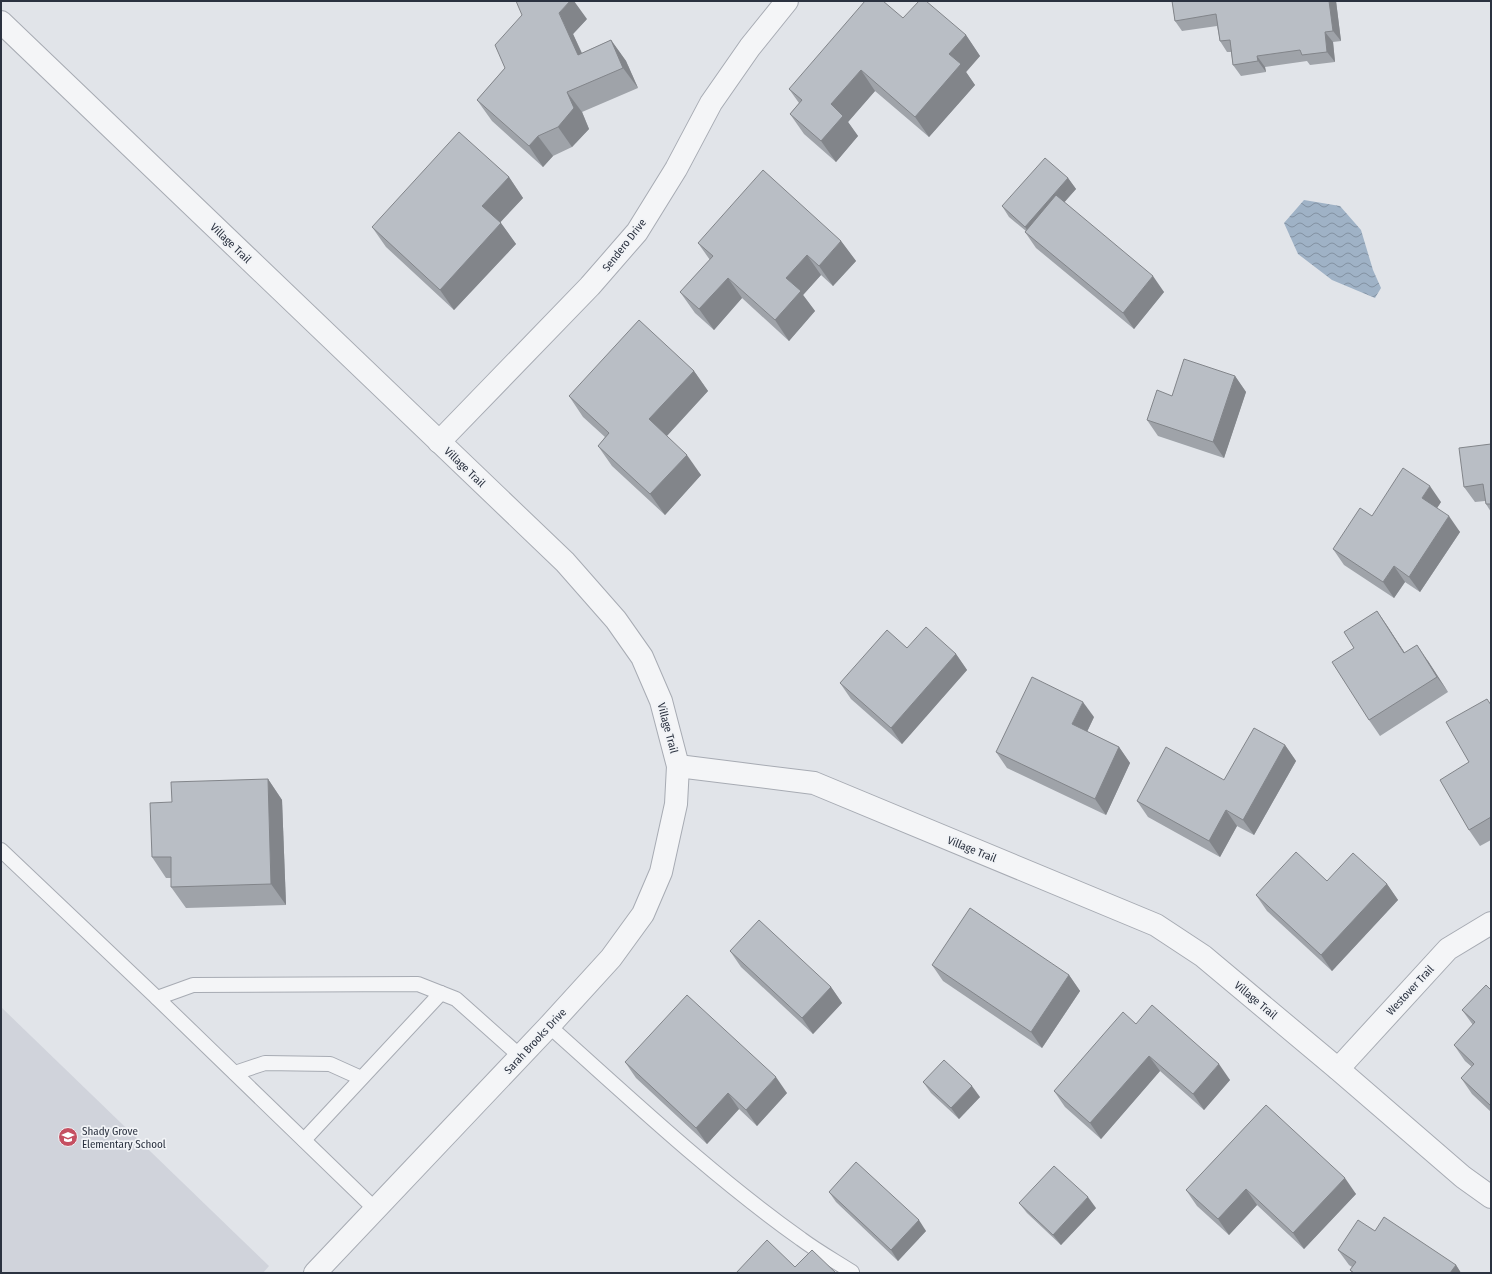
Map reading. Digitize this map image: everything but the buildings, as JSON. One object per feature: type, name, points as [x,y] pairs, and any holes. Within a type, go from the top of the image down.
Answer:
[{"type":"street","name":"Sendero Drive","points":[[439,442],[590,286],[637,232],[676,169],[711,103],[750,47],[787,1]]},
{"type":"street","name":"Village Trail","points":[[1,22],[565,562],[616,620],[642,657],[661,701],[678,766],[814,784],[1156,925],[1203,956],[1463,1176],[1491,1196]]},
{"type":"street","name":"Sarah Brooks Drive","points":[[315,1273],[549,1026],[611,958],[643,914],[661,872],[676,804],[678,766]]},
{"type":"street","name":"Westover Trail","points":[[1338,1069],[1448,949],[1491,924]]},
{"type":"lane","points":[[1,850],[235,1073],[375,1210]]},
{"type":"lane","points":[[157,998],[193,985],[418,984],[456,999],[520,1056]]},
{"type":"lane","points":[[304,1140],[441,993]]},
{"type":"lane","points":[[549,1026],[664,1130],[760,1208],[802,1240],[852,1272]]},
{"type":"lane","points":[[235,1073],[265,1062],[330,1064],[362,1078]]},
{"type":"shaded area","name":"Shady Grove Elementary School","points":[[1,1007],[269,1266],[263,1273],[1,1273]]},
{"type":"water","points":[[1304,200],[1340,206],[1361,230],[1373,270],[1381,288],[1375,298],[1332,280],[1298,254],[1284,223]]},
{"type":"place","name":"Shady Grove Elementary School","points":[[68,1137]]}]
